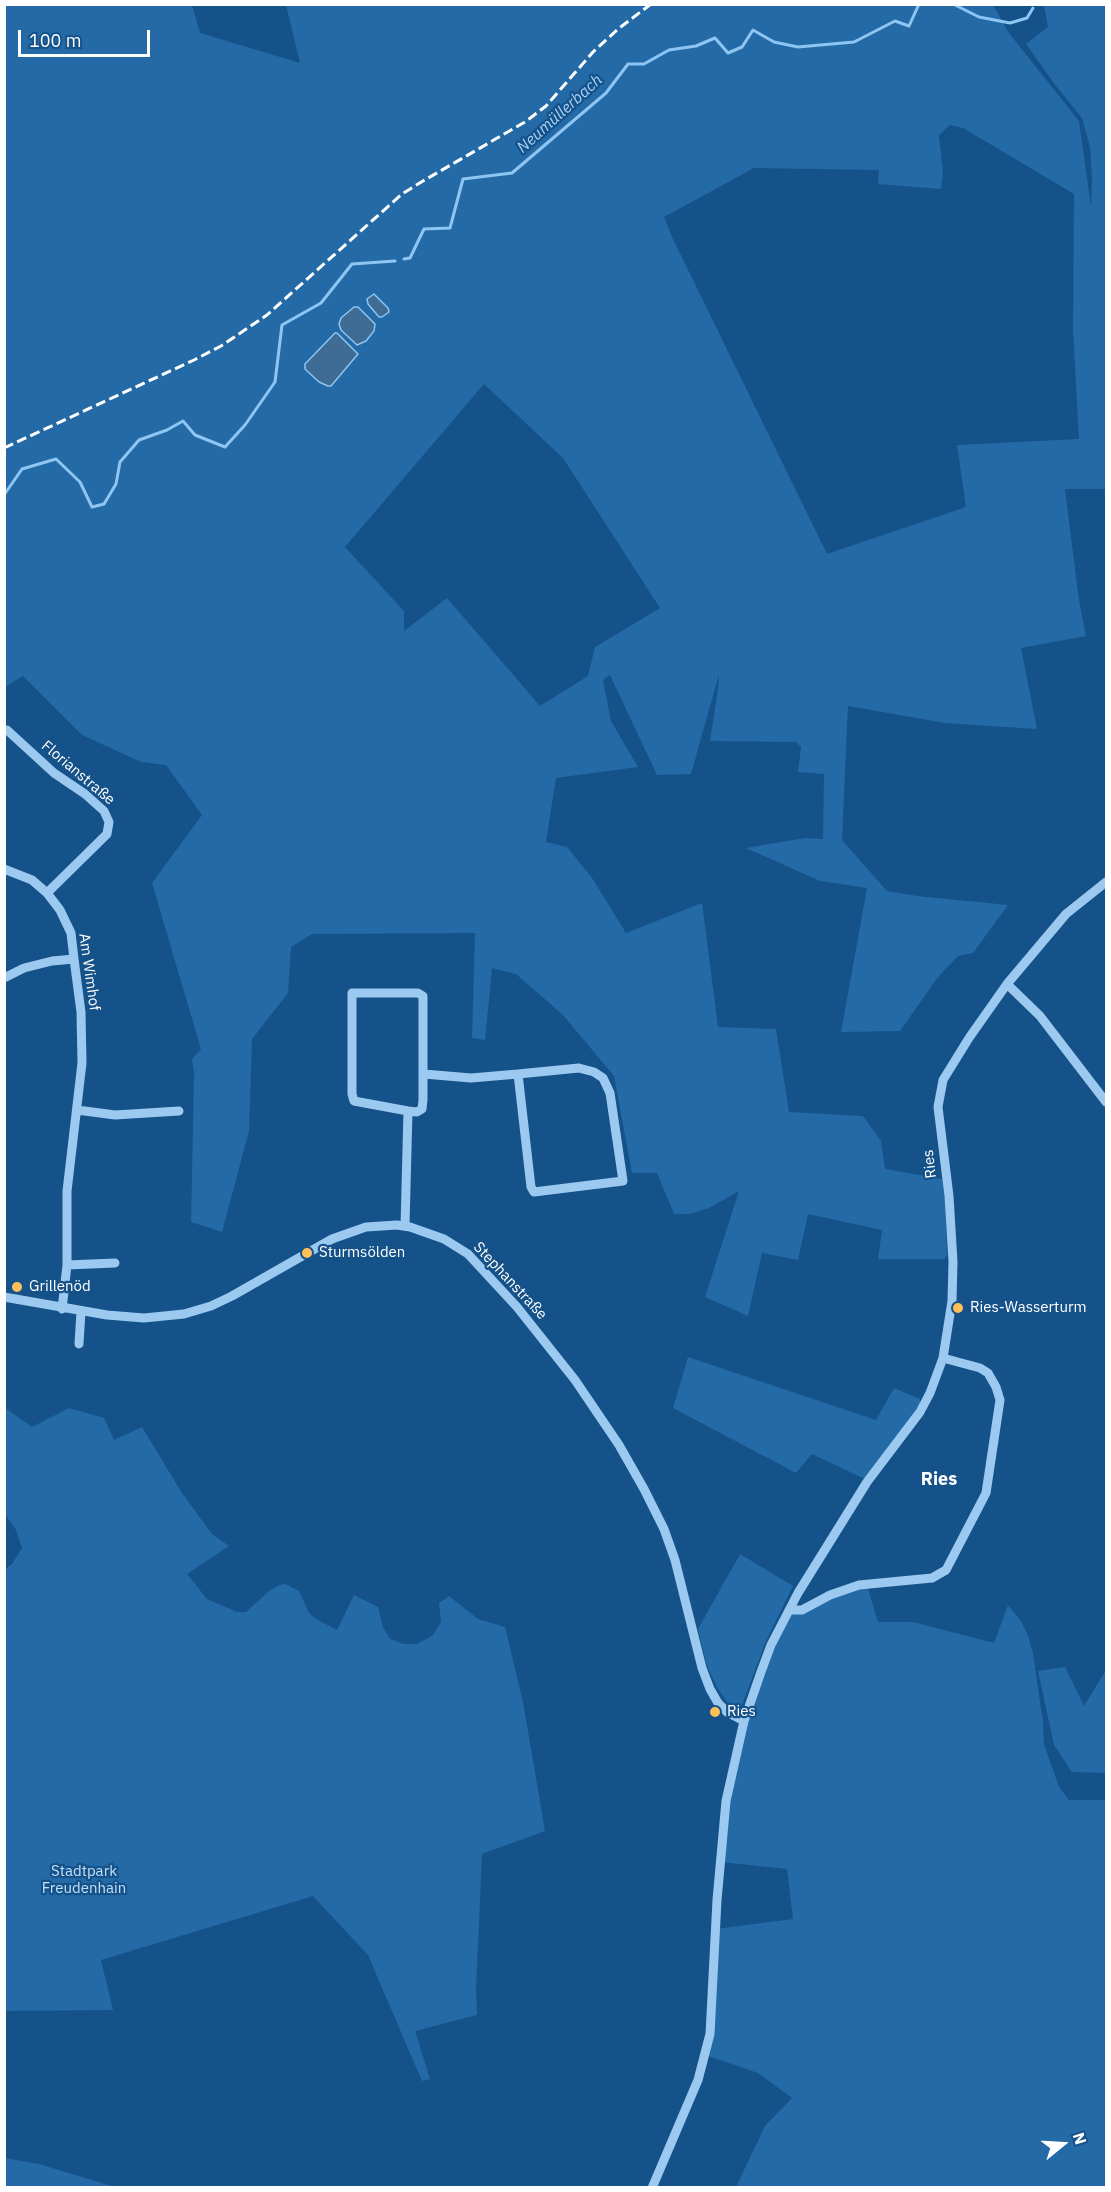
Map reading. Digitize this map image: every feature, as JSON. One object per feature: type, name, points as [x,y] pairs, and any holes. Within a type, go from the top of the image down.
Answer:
[{"type":"street","name":"Florianstraße","points":[[7,730],[54,773],[85,794],[104,811],[109,822],[107,834],[47,893]]},
{"type":"street","name":"Am Wimhof","points":[[4,869],[32,880],[47,893],[60,910],[71,933],[81,1012],[82,1063],[67,1191],[67,1265],[62,1308]]},
{"type":"street","name":"Ries","points":[[652,2187],[698,2080],[710,2034],[717,1900],[726,1801],[744,1721],[771,1645],[789,1610],[824,1549],[867,1482],[920,1412],[943,1358],[952,1300],[953,1234],[938,1107],[943,1080],[1007,984],[1066,914],[1107,882]]},
{"type":"street","points":[[4,978],[24,968],[74,959]]},
{"type":"street","points":[[1007,984],[1040,1016],[1107,1102]]},
{"type":"street","points":[[352,993],[418,993],[423,996],[422,1109],[417,1112],[408,1111],[354,1101],[352,1094],[352,993]]},
{"type":"street","points":[[424,1074],[471,1078],[579,1068],[603,1078],[610,1093],[623,1181],[534,1192],[531,1187],[518,1074]]},
{"type":"street","points":[[77,1110],[115,1115],[179,1110]]},
{"type":"street","points":[[405,1226],[408,1111]]},
{"type":"street","name":"Stephanstraße","points":[[4,1297],[81,1311],[144,1318],[184,1314],[211,1306],[232,1296],[276,1270],[348,1233],[366,1227],[405,1226],[444,1239],[468,1254],[517,1307],[586,1396],[619,1445],[664,1529],[675,1560],[702,1668],[710,1689],[718,1703],[744,1721]]},
{"type":"street","points":[[67,1265],[115,1263]]},
{"type":"street","points":[[80,1344],[81,1311]]},
{"type":"street","points":[[789,1610],[802,1610],[858,1585],[932,1578],[946,1570],[986,1493],[1000,1400],[988,1373],[980,1368],[943,1358]]},
{"type":"green space","points":[[4,5],[192,5],[200,33],[300,63],[286,5],[993,5],[1009,33],[1079,121],[1091,207],[1090,147],[1082,118],[1026,44],[1048,27],[1044,5],[1106,5],[1106,489],[1065,489],[1079,600],[1086,636],[1021,648],[1037,729],[945,723],[848,706],[842,840],[887,891],[1008,905],[973,953],[958,956],[938,977],[900,1031],[841,1032],[867,888],[820,881],[746,848],[805,838],[823,839],[824,774],[798,772],[801,747],[796,742],[710,741],[719,674],[691,774],[657,775],[610,675],[603,680],[611,721],[638,767],[556,778],[546,842],[567,847],[592,878],[626,933],[702,903],[718,1027],[776,1029],[789,1112],[863,1116],[881,1141],[885,1169],[942,1179],[947,1256],[944,1259],[878,1259],[882,1230],[808,1214],[798,1260],[762,1253],[748,1316],[705,1297],[739,1191],[709,1208],[689,1214],[674,1214],[657,1173],[632,1173],[614,1076],[563,1015],[516,974],[492,968],[485,1040],[472,1038],[475,933],[312,934],[291,947],[288,993],[252,1039],[249,1131],[222,1232],[191,1222],[194,1074],[192,1059],[201,1049],[152,883],[202,815],[166,765],[141,762],[82,735],[23,676],[5,687]],"holes":[[[950,125],[963,128],[1074,194],[1073,330],[1079,439],[957,445],[966,507],[827,554],[664,217],[754,168],[879,170],[878,184],[941,189],[943,172],[939,135]],[[375,294],[389,312],[379,317],[367,299]],[[341,330],[374,331],[366,341],[358,345]],[[484,384],[563,458],[660,608],[595,647],[588,676],[540,706],[447,598],[404,631],[404,611],[345,547]]]},
{"type":"green space","points":[[688,1357],[876,1420],[894,1388],[920,1399],[920,1404],[865,1479],[812,1454],[796,1473],[673,1408]]},
{"type":"green space","name":"Stadtpark Freudenhain","points":[[5,1408],[32,1427],[69,1408],[104,1418],[114,1440],[142,1427],[182,1493],[212,1534],[229,1546],[187,1574],[207,1599],[237,1612],[246,1612],[269,1591],[285,1584],[299,1591],[309,1613],[337,1630],[354,1595],[378,1607],[383,1627],[390,1639],[404,1644],[417,1644],[432,1636],[441,1622],[439,1603],[449,1596],[478,1619],[505,1627],[523,1702],[545,1831],[482,1854],[477,2015],[415,2031],[430,2079],[422,2081],[368,1955],[313,1896],[101,1960],[113,2010],[5,2011],[4,1570],[12,1564],[22,1548],[16,1530],[5,1514]]},
{"type":"green space","points":[[740,1554],[793,1586],[766,1641],[742,1705],[738,1707],[730,1706],[718,1689],[707,1666],[698,1629]]},
{"type":"green space","points":[[866,1582],[878,1622],[913,1622],[994,1643],[1008,1605],[1021,1621],[1033,1653],[1044,1744],[1059,1787],[1069,1800],[1106,1800],[1106,2187],[736,2187],[765,2126],[792,2098],[758,2073],[705,2055],[715,1929],[793,1919],[787,1869],[720,1862],[738,1746],[789,1610],[795,1611]]},
{"type":"green space","points":[[1065,1667],[1084,1706],[1106,1670],[1106,1773],[1072,1772],[1054,1745],[1038,1671]]},
{"type":"green space","points":[[5,2158],[39,2164],[115,2187],[5,2187]]},
{"type":"shaded area","points":[[374,294],[388,308],[389,312],[382,317],[379,317],[368,304],[367,299]]},
{"type":"shaded area","points":[[354,307],[358,307],[375,324],[374,331],[366,341],[357,345],[341,330],[339,324],[341,318]]},
{"type":"shaded area","points":[[335,333],[358,354],[331,386],[328,386],[319,382],[305,369],[305,364]]},
{"type":"waterway","name":"Neumüllerbach","points":[[404,259],[410,258],[424,229],[450,228],[463,179],[512,173],[606,93],[628,64],[644,64],[669,50],[696,46],[715,38],[728,53],[742,47],[753,30],[774,42],[798,47],[854,42],[895,21],[909,26],[919,4]]},
{"type":"waterway","name":"Neumüllerbach","points":[[953,4],[979,17],[1010,23],[1027,18],[1033,8]]},
{"type":"waterway","name":"Neumüllerbach","points":[[4,495],[22,469],[56,459],[80,482],[92,507],[104,504],[116,484],[120,462],[139,440],[167,430],[183,421],[195,435],[225,447],[245,425],[275,382],[282,325],[321,303],[352,264],[395,261]]},
{"type":"railway","points":[[4,448],[194,360],[221,346],[267,315],[402,194],[525,122],[546,106],[593,52],[651,4]]},
{"type":"place","name":"Sturmsölden","points":[[307,1253]]},
{"type":"place","name":"Grillenöd","points":[[17,1287]]},
{"type":"place","name":"Ries-Wasserturm","points":[[958,1308]]},
{"type":"place","name":"Ries","points":[[715,1712]]},
{"type":"district","name":"Ries","points":[[939,1480]]}]
